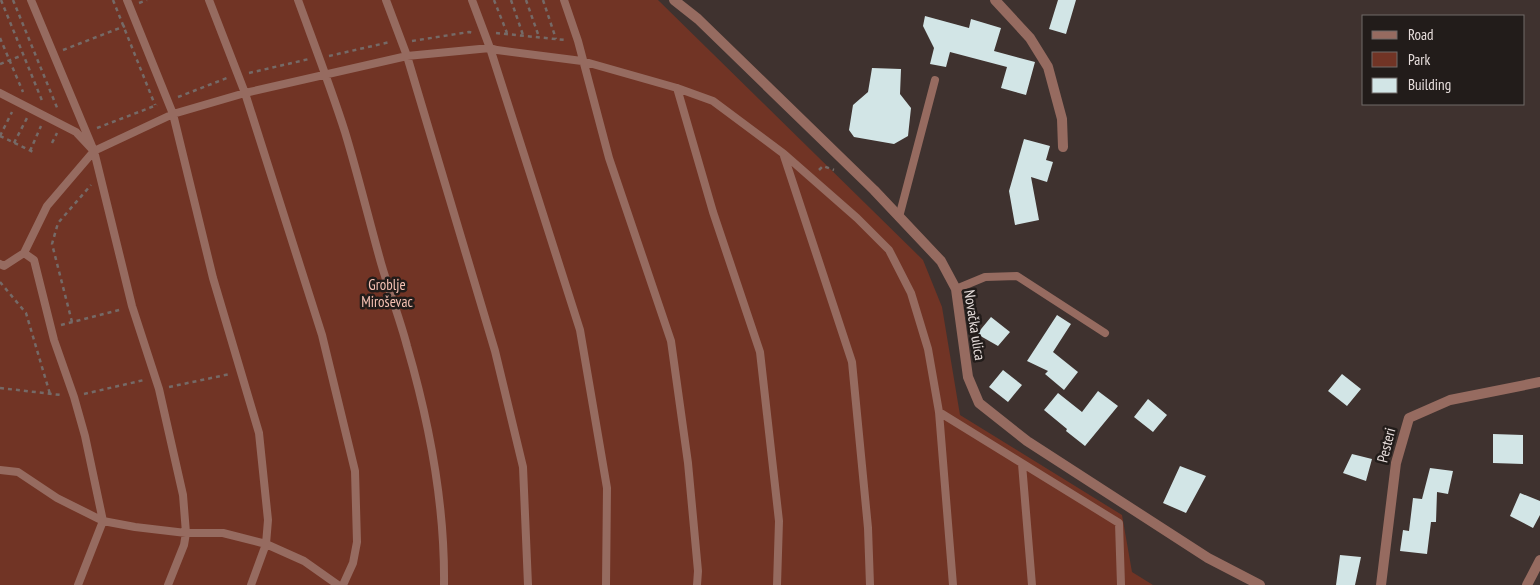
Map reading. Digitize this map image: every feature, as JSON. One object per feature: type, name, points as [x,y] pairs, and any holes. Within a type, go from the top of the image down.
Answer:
[{"type":"street","name":"Novačka ulica","points":[[674,0],[698,19],[874,190],[941,261],[956,289],[968,377],[979,403],[1035,447],[1208,558],[1260,585]]},
{"type":"street","points":[[995,0],[1030,38],[1048,67],[1062,119],[1063,147]]},
{"type":"street","name":"Pesteri","points":[[1381,585],[1396,463],[1409,418],[1450,400],[1540,382]]},
{"type":"street","points":[[1527,585],[1540,560]]},
{"type":"lane","points":[[31,0],[94,151],[132,306],[159,389],[183,495],[186,533],[184,546],[168,585]]},
{"type":"lane","points":[[127,0],[173,114],[213,278],[259,433],[268,520],[266,544],[251,585]]},
{"type":"lane","points":[[210,0],[245,93],[322,335],[354,472],[357,542],[352,563],[343,585]]},
{"type":"lane","points":[[298,0],[345,134],[407,346],[423,408],[433,450],[438,488],[444,547],[444,585]]},
{"type":"lane","points":[[386,0],[407,56],[495,351],[523,467],[528,585]]},
{"type":"lane","points":[[472,0],[490,48],[580,330],[607,488],[606,585]]},
{"type":"lane","points":[[564,0],[578,41],[609,158],[671,341],[688,463],[698,571],[697,585]]},
{"type":"lane","points":[[1,267],[24,253],[47,206],[94,151],[173,114],[245,93],[407,56],[490,48],[582,60],[677,88],[713,101],[784,154],[857,218],[889,250],[911,293],[928,349],[940,412],[953,585]]},
{"type":"lane","points":[[899,217],[935,80]]},
{"type":"lane","points":[[677,88],[713,212],[760,352],[779,521],[777,585]]},
{"type":"lane","points":[[0,93],[76,132],[94,151]]},
{"type":"lane","points":[[784,154],[852,362],[868,528],[870,585]]},
{"type":"lane","points":[[24,253],[34,260],[51,328],[85,436],[103,521],[78,585]]},
{"type":"lane","points":[[956,289],[985,277],[1017,276],[1105,333]]},
{"type":"lane","points":[[940,412],[1119,524],[1121,585]]},
{"type":"lane","points":[[1022,464],[1032,585]]},
{"type":"lane","points":[[0,470],[18,472],[57,498],[103,521],[186,533],[222,533],[266,544],[304,562],[338,585]]},
{"type":"path","points":[[1,0],[47,112],[30,151]]},
{"type":"path","points":[[13,0],[62,120],[52,143]]},
{"type":"path","points":[[113,0],[155,105]]},
{"type":"path","points":[[494,0],[506,33]]},
{"type":"path","points":[[511,0],[524,35]]},
{"type":"path","points":[[526,0],[540,37]]},
{"type":"path","points":[[542,0],[556,39]]},
{"type":"path","points":[[53,54],[136,22]]},
{"type":"path","points":[[0,64],[23,54]]},
{"type":"path","points":[[17,102],[0,136],[35,153]]},
{"type":"path","points":[[811,178],[823,166],[838,171]]},
{"type":"path","points":[[72,322],[52,244],[58,223],[100,175]]},
{"type":"path","points":[[0,282],[26,313],[50,394]]},
{"type":"path","points":[[51,328],[132,306]]},
{"type":"path","points":[[159,389],[241,372]]},
{"type":"green space","name":"Groblje Miroševac","points":[[0,0],[658,0],[923,260],[942,307],[960,415],[1122,515],[1132,572],[1153,585],[0,585]]},
{"type":"building","points":[[1058,0],[1076,0],[1066,34],[1049,29]]},
{"type":"building","points":[[925,16],[969,28],[971,19],[1001,28],[994,51],[1035,62],[1026,95],[1001,88],[1007,67],[950,52],[946,67],[930,64],[934,48],[923,26]]},
{"type":"building","points":[[872,68],[901,69],[900,94],[911,108],[908,136],[894,144],[854,137],[849,130],[853,105],[868,92]]},
{"type":"building","points":[[1024,139],[1050,146],[1046,160],[1053,162],[1047,182],[1031,177],[1039,220],[1015,225],[1009,191]]},
{"type":"building","points":[[1057,315],[1071,324],[1053,352],[1078,372],[1064,390],[1045,374],[1048,371],[1027,361]]},
{"type":"building","points":[[991,317],[1010,332],[998,346],[977,334]]},
{"type":"building","points":[[1003,370],[1022,385],[1008,402],[989,387]]},
{"type":"building","points":[[1342,374],[1361,389],[1347,406],[1328,391]]},
{"type":"building","points":[[1098,391],[1118,406],[1085,446],[1044,410],[1058,393],[1082,412]]},
{"type":"building","points":[[1148,399],[1167,415],[1153,432],[1134,417]]},
{"type":"building","points":[[1493,434],[1523,435],[1523,464],[1493,463]]},
{"type":"building","points":[[1352,454],[1372,459],[1366,481],[1343,473]]},
{"type":"building","points":[[1180,466],[1206,476],[1186,513],[1163,503]]},
{"type":"building","points":[[1430,468],[1453,471],[1448,494],[1437,492],[1436,522],[1431,522],[1427,554],[1400,551],[1403,530],[1409,531],[1413,498],[1422,499]]},
{"type":"building","points":[[1520,493],[1540,501],[1540,515],[1533,528],[1510,516]]},
{"type":"building","points":[[1340,555],[1361,557],[1355,585],[1336,585]]}]
